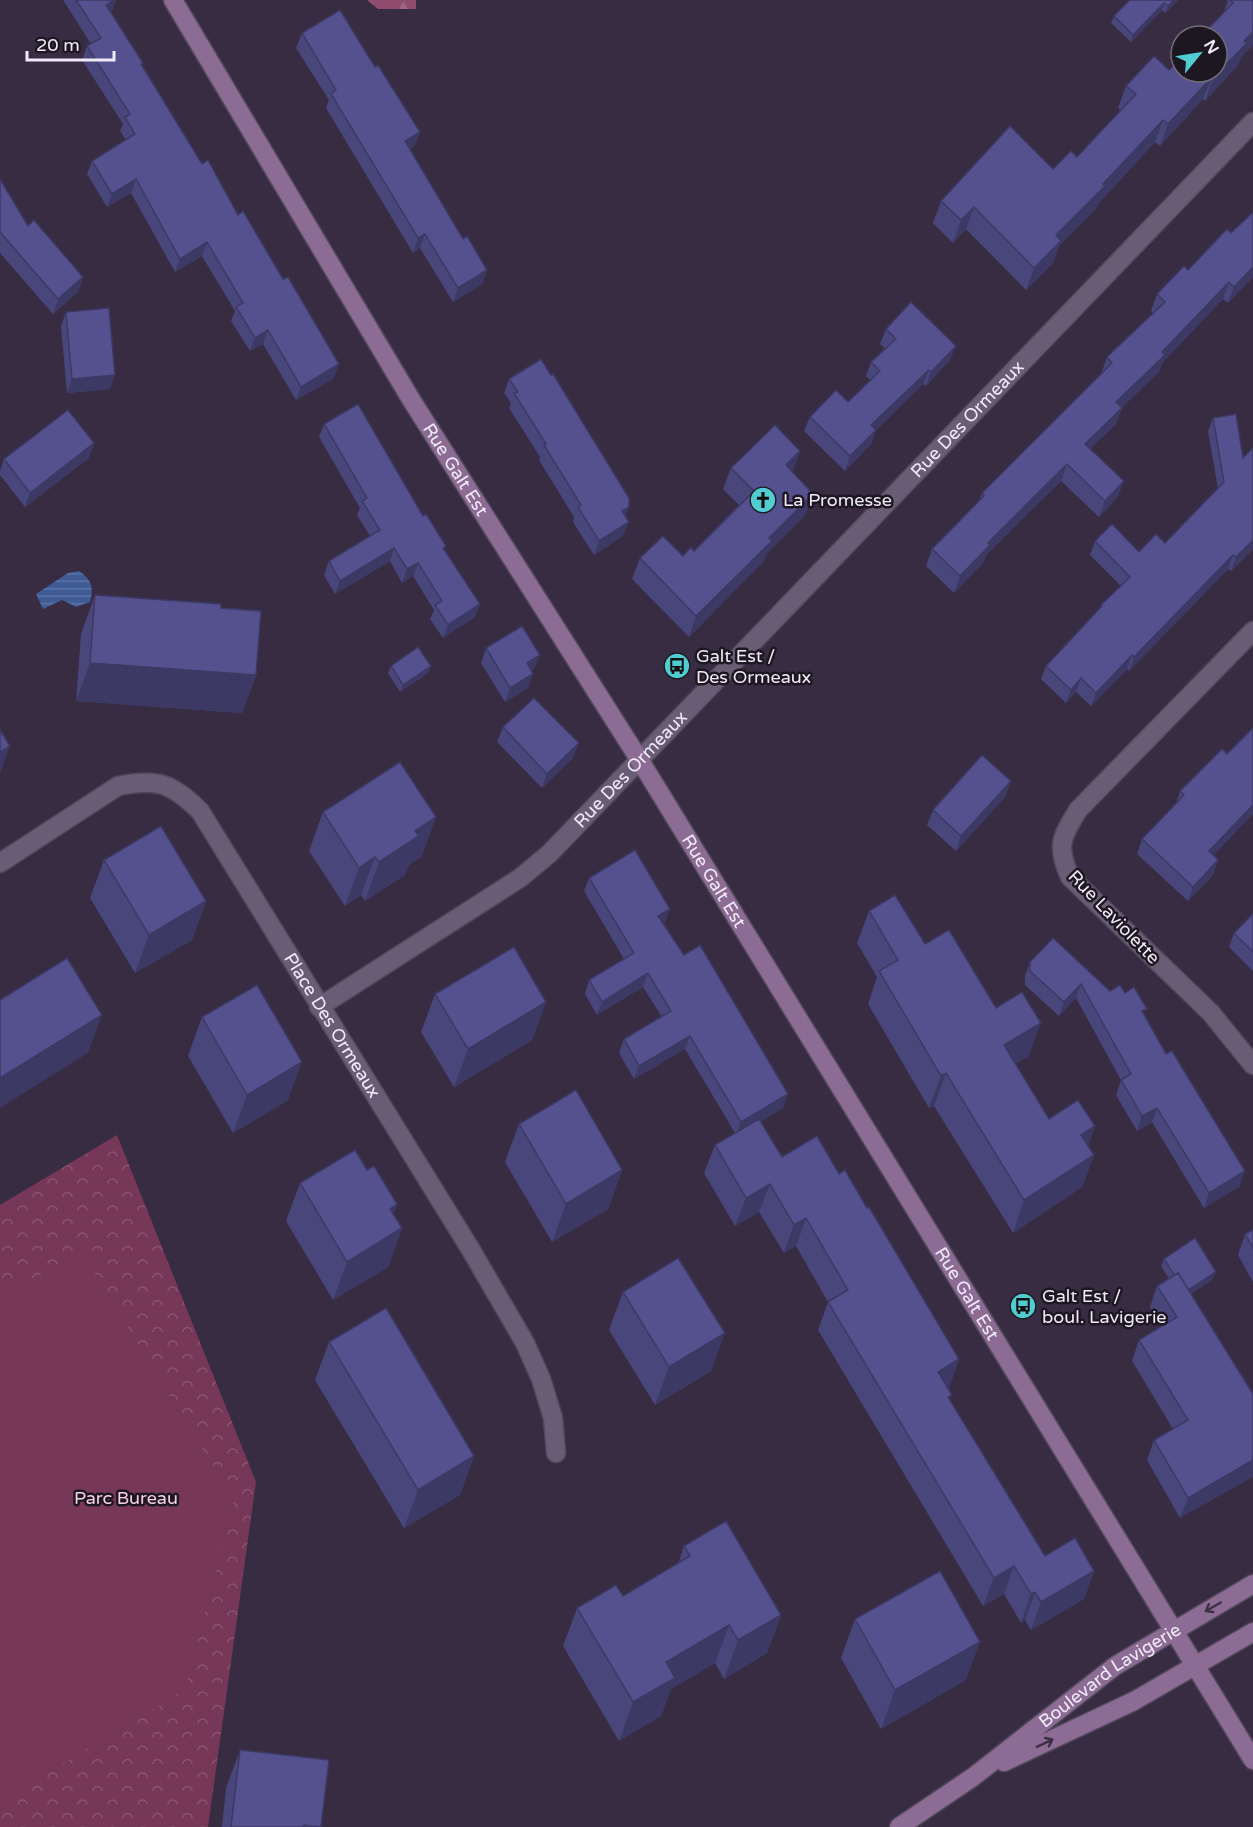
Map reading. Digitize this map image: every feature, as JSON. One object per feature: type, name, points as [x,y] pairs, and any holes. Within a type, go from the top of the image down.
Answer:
[{"type":"main road","name":"Rue Galt Est","points":[[173,0],[412,401],[639,759],[1253,1760]]},
{"type":"main road","name":"Boulevard Lavigerie","points":[[899,1827],[973,1777],[1115,1666],[1253,1584]]},
{"type":"main road","name":"Boulevard Lavigerie","points":[[973,1777],[1134,1701],[1253,1632]]},
{"type":"street","name":"Rue Des Ormeaux","points":[[320,1007],[519,878],[549,854],[1253,122]]},
{"type":"street","name":"Rue Laviolette","points":[[1253,631],[1078,810],[1064,833],[1061,856],[1070,876],[1211,1013],[1253,1065]]},
{"type":"street","name":"Place Des Ormeaux","points":[[0,863],[118,786],[138,782],[164,784],[180,792],[200,811],[471,1250],[525,1343],[541,1378],[553,1418],[556,1453]]},
{"type":"green space","points":[[367,0],[416,0],[416,9],[378,9]]},
{"type":"green space","name":"Parc Bureau","points":[[117,1135],[256,1482],[208,1827],[0,1827],[0,1205]]},
{"type":"green space","name":"Parc Bureau","points":[[81,1251],[234,1500],[185,1690],[0,1801],[0,1299]]},
{"type":"water","points":[[79,571],[91,585],[90,602],[76,607],[62,600],[43,609],[36,594],[68,573]]},
{"type":"building","points":[[76,0],[115,0],[106,5],[202,164],[208,160],[238,215],[243,211],[283,279],[288,277],[339,364],[301,387],[268,330],[255,338],[236,307],[243,303],[207,242],[180,259],[136,179],[112,194],[92,161],[135,134],[125,117],[130,114],[87,46],[101,38]]},
{"type":"building","points":[[1130,0],[1174,0],[1168,6],[1164,3],[1133,35],[1114,16]]},
{"type":"building","points":[[1230,0],[1253,0],[1253,32],[1244,41],[1247,43],[1229,62],[1229,24],[1213,24],[1233,3]]},
{"type":"building","points":[[340,10],[375,67],[378,65],[420,132],[405,141],[463,239],[467,236],[487,270],[458,288],[425,234],[418,238],[331,94],[336,90],[302,33]]},
{"type":"building","points":[[1154,56],[1169,70],[1169,84],[1205,84],[1168,124],[1163,120],[1103,184],[1105,186],[1056,235],[1061,241],[1034,268],[974,207],[961,220],[941,201],[1010,126],[1053,169],[1071,151],[1077,157],[1136,94],[1126,86]]},
{"type":"building","points":[[0,179],[28,226],[34,220],[83,277],[58,299],[0,232]]},
{"type":"building","points":[[1253,212],[1253,267],[1234,287],[1229,282],[1162,352],[1165,355],[1116,402],[1122,408],[1085,444],[1124,481],[1105,501],[1067,464],[988,543],[990,545],[960,576],[932,549],[984,496],[982,493],[1112,363],[1107,357],[1165,302],[1157,294],[1184,266],[1188,270],[1227,229],[1231,233]]},
{"type":"building","points":[[911,302],[956,346],[931,372],[929,370],[871,425],[876,430],[850,456],[810,417],[836,390],[848,402],[880,371],[871,362],[896,339],[886,329]]},
{"type":"building","points":[[109,308],[115,375],[72,379],[66,312]]},
{"type":"building","points":[[541,359],[551,375],[553,374],[629,498],[629,507],[622,511],[629,522],[599,541],[578,507],[581,505],[544,445],[546,444],[514,393],[518,392],[509,379]]},
{"type":"building","points":[[358,404],[423,516],[426,514],[446,546],[443,548],[480,604],[448,625],[435,605],[442,601],[418,563],[407,569],[394,548],[340,581],[329,561],[380,530],[362,501],[367,498],[324,424]]},
{"type":"building","points":[[68,410],[94,443],[30,493],[4,459]]},
{"type":"building","points":[[1236,414],[1243,458],[1253,448],[1253,540],[1236,557],[1233,555],[1096,693],[1081,678],[1071,690],[1046,666],[1101,605],[1130,577],[1095,541],[1112,524],[1139,552],[1156,534],[1165,543],[1224,482],[1213,418]]},
{"type":"building","points":[[775,425],[800,451],[786,465],[813,494],[769,538],[772,541],[696,616],[640,558],[663,536],[683,556],[691,547],[694,551],[754,491],[731,468]]},
{"type":"building","points":[[95,595],[221,604],[221,608],[261,611],[256,675],[90,663]]},
{"type":"building","points":[[522,626],[540,655],[527,663],[533,674],[510,688],[486,648]]},
{"type":"building","points":[[418,647],[431,666],[403,685],[391,666]]},
{"type":"building","points":[[534,698],[579,743],[547,774],[503,727]]},
{"type":"building","points":[[1253,728],[1253,805],[1209,851],[1218,860],[1193,887],[1142,839],[1184,795],[1180,791],[1222,749],[1227,754]]},
{"type":"building","points":[[0,730],[10,746],[0,752]]},
{"type":"building","points":[[982,755],[1011,781],[961,836],[933,810]]},
{"type":"building","points":[[400,762],[436,817],[415,831],[419,836],[379,862],[375,857],[359,868],[323,812]]},
{"type":"building","points":[[161,826],[206,901],[149,935],[104,860]]},
{"type":"building","points":[[635,850],[670,909],[658,916],[684,955],[700,945],[788,1094],[741,1122],[690,1036],[639,1066],[624,1039],[671,1011],[648,973],[602,1002],[589,980],[634,953],[589,878]]},
{"type":"building","points":[[895,895],[925,944],[949,930],[996,1008],[1022,992],[1041,1023],[1004,1045],[1049,1119],[1078,1100],[1095,1126],[1081,1135],[1094,1155],[1024,1200],[946,1073],[941,1076],[879,971],[898,960],[869,911]]},
{"type":"building","points":[[1253,914],[1253,952],[1234,933]]},
{"type":"building","points":[[1053,938],[1110,991],[1120,985],[1125,993],[1134,987],[1147,1009],[1142,1011],[1166,1054],[1172,1051],[1245,1171],[1209,1193],[1157,1108],[1142,1116],[1121,1080],[1131,1074],[1081,984],[1064,1002],[1030,971],[1030,962]]},
{"type":"building","points":[[514,947],[546,1002],[468,1049],[435,994]]},
{"type":"building","points":[[67,958],[102,1015],[0,1078],[0,1000]]},
{"type":"building","points":[[257,985],[302,1062],[247,1095],[202,1017]]},
{"type":"building","points":[[576,1090],[622,1170],[566,1204],[519,1124]]},
{"type":"building","points":[[759,1119],[782,1157],[817,1136],[839,1174],[845,1170],[959,1359],[938,1372],[952,1395],[948,1397],[1045,1556],[1075,1538],[1094,1571],[1041,1602],[1035,1592],[1031,1594],[1014,1566],[994,1578],[828,1302],[848,1290],[806,1218],[794,1225],[770,1184],[746,1198],[715,1145]]},
{"type":"building","points":[[355,1150],[367,1170],[374,1166],[397,1204],[390,1209],[402,1228],[347,1262],[300,1183]]},
{"type":"building","points":[[1253,1230],[1253,1248],[1245,1234]]},
{"type":"building","points":[[1195,1238],[1216,1272],[1188,1290],[1178,1273],[1175,1276],[1164,1259]]},
{"type":"building","points":[[678,1258],[725,1333],[669,1367],[623,1292]]},
{"type":"building","points":[[1178,1273],[1253,1394],[1253,1460],[1188,1498],[1154,1440],[1188,1420],[1139,1340],[1177,1317],[1157,1286]]},
{"type":"building","points":[[386,1308],[474,1456],[418,1490],[329,1342]]},
{"type":"building","points":[[726,1521],[781,1615],[738,1640],[729,1625],[666,1662],[675,1678],[633,1702],[577,1608],[616,1585],[623,1596],[690,1556],[684,1546]]},
{"type":"building","points":[[940,1571],[980,1642],[895,1690],[855,1619]]},
{"type":"building","points":[[240,1750],[329,1760],[321,1827],[304,1825],[303,1827],[231,1827]]},
{"type":"place","name":"La Promesse","points":[[763,500]]},
{"type":"place","name":"Galt Est / Des Ormeaux","points":[[677,666]]},
{"type":"place","name":"Galt Est / boul. Lavigerie","points":[[1023,1306]]}]
